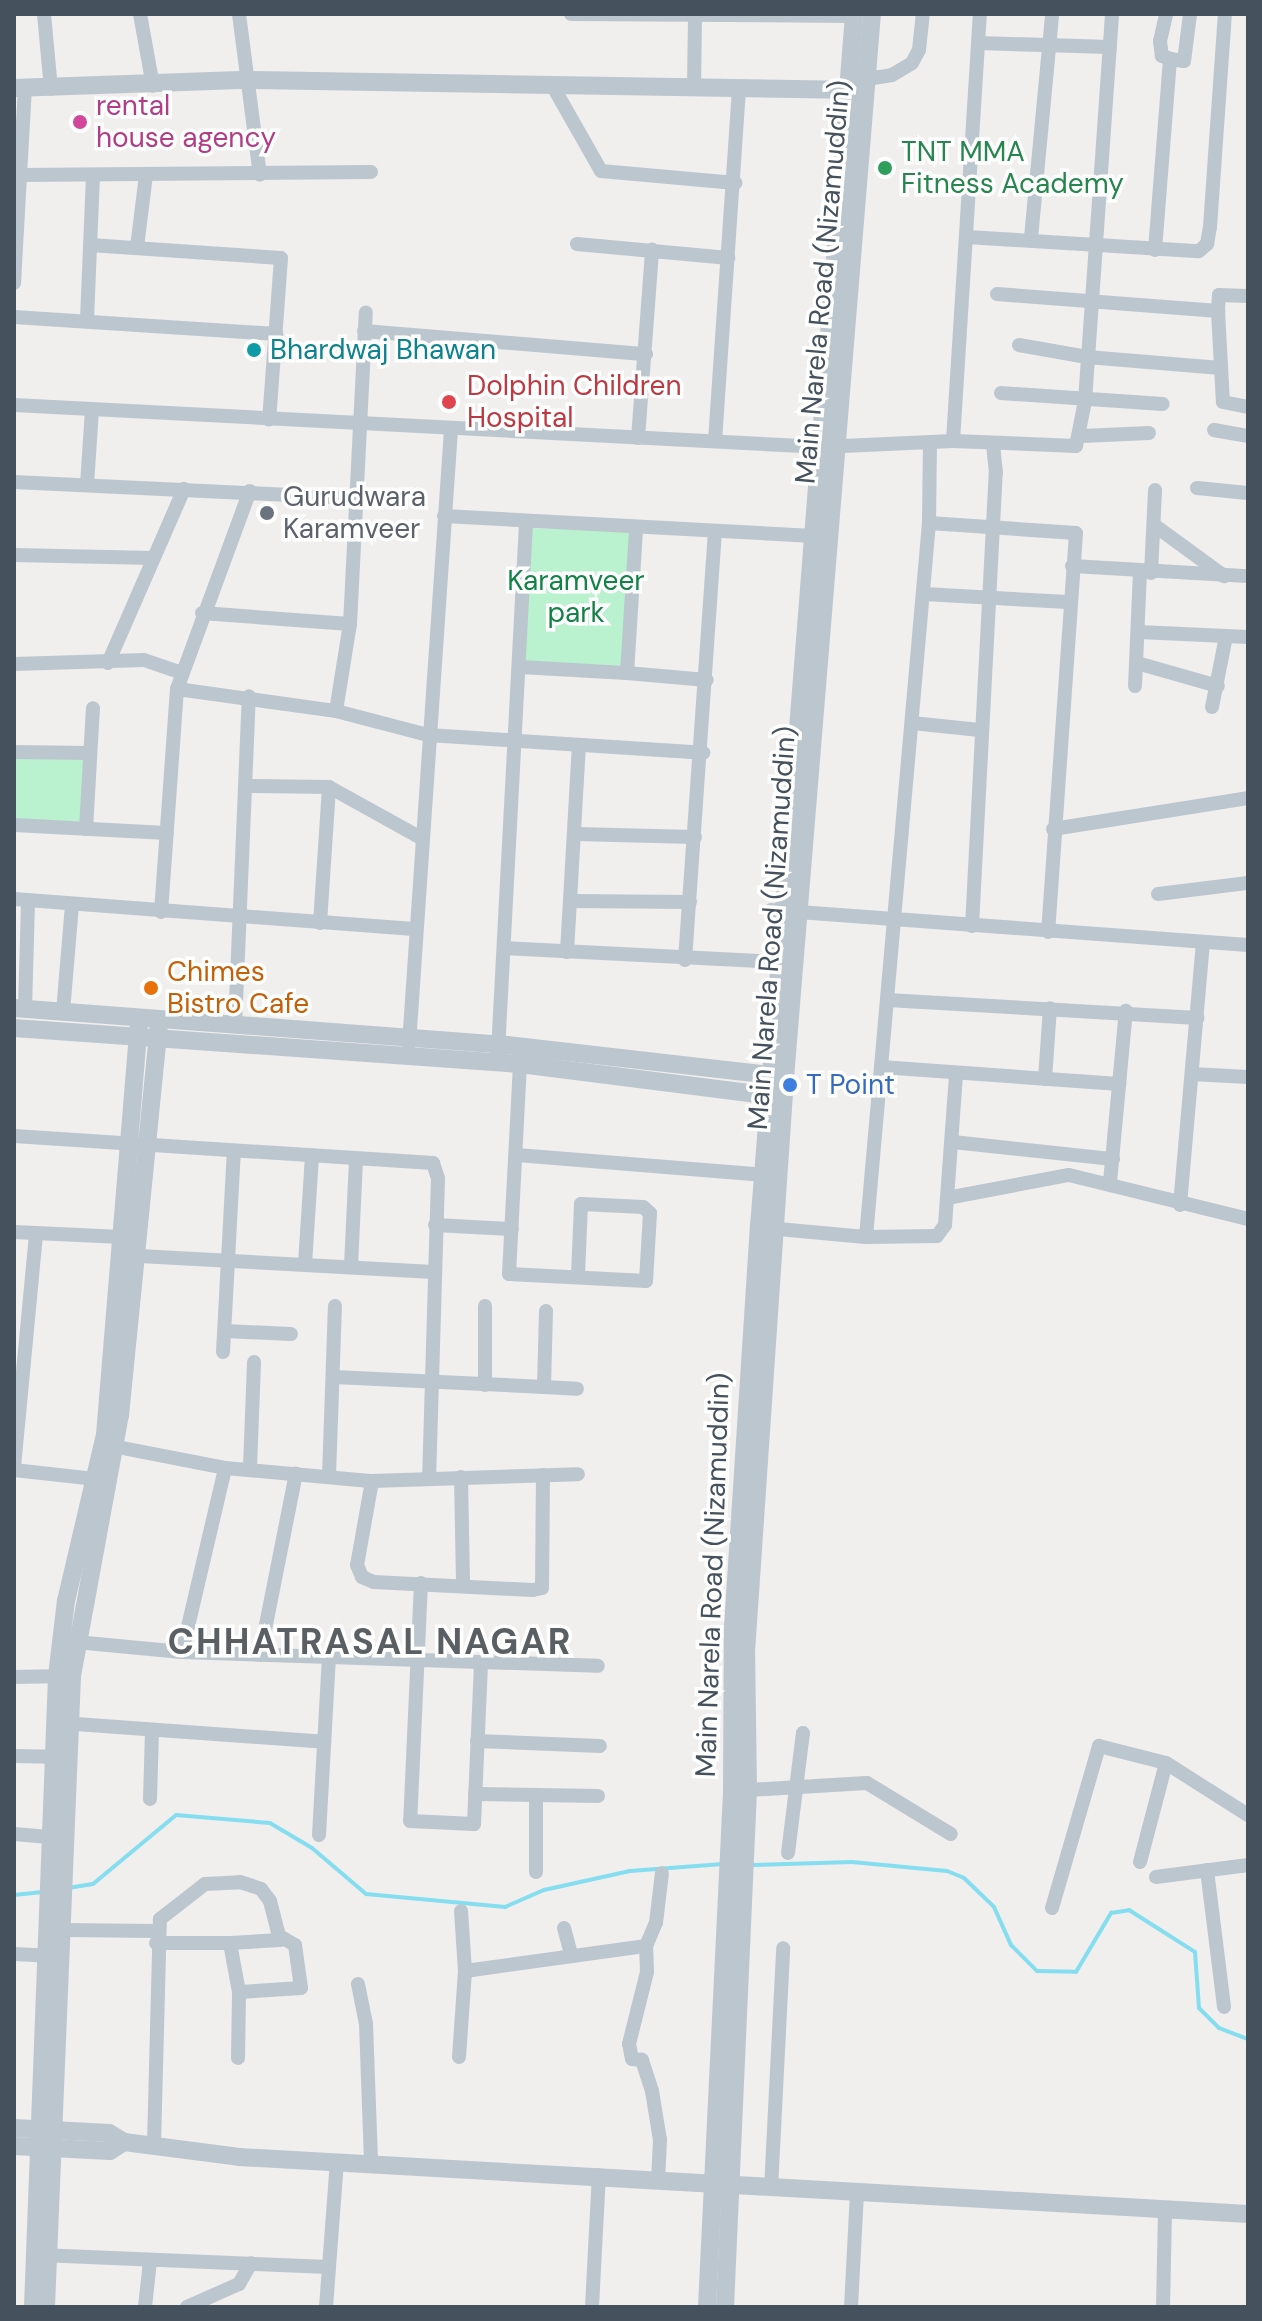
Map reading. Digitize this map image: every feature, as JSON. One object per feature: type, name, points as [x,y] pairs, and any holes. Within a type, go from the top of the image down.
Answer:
[{"type":"street","points":[[44,14],[51,89]]},
{"type":"street","points":[[140,14],[153,86]]},
{"type":"street","points":[[239,14],[260,175]]},
{"type":"street","points":[[571,14],[860,15]]},
{"type":"street","points":[[14,283],[21,175],[19,88],[153,86],[247,80],[385,86],[551,83],[694,88],[860,86],[892,75],[912,63],[919,50],[923,14]]},
{"type":"street","points":[[953,441],[980,14]]},
{"type":"street","points":[[1031,238],[1052,14]]},
{"type":"street","points":[[14,405],[829,447],[953,441],[1076,446],[1082,436],[1085,401],[1112,14]]},
{"type":"street","points":[[1166,14],[1160,41],[1162,56],[1184,61],[1190,14]]},
{"type":"street","points":[[967,237],[1031,238],[1199,251],[1207,244],[1225,14]]},
{"type":"street","name":"Main Narela Road (Nizamuddin)","points":[[778,1076],[780,962],[860,86],[860,15]]},
{"type":"street","points":[[694,88],[695,16]]},
{"type":"street","points":[[978,43],[1110,47]]},
{"type":"street","points":[[1155,250],[1170,59]]},
{"type":"street","points":[[551,83],[601,171],[735,183]]},
{"type":"street","points":[[715,441],[735,183],[739,87]]},
{"type":"street","points":[[21,175],[371,172]]},
{"type":"street","points":[[87,319],[93,175]]},
{"type":"street","points":[[137,247],[146,175]]},
{"type":"street","points":[[577,244],[728,258]]},
{"type":"street","points":[[90,245],[281,258],[269,420]]},
{"type":"street","points":[[638,438],[652,250]]},
{"type":"street","points":[[997,294],[1218,311]]},
{"type":"street","points":[[1248,296],[1219,295],[1218,311],[1223,402],[1248,407]]},
{"type":"street","points":[[336,711],[350,624],[366,312]]},
{"type":"street","points":[[14,317],[87,319],[276,334]]},
{"type":"street","points":[[364,331],[646,354]]},
{"type":"street","points":[[1019,345],[1087,357],[1221,368]]},
{"type":"street","points":[[1001,393],[1163,404]]},
{"type":"street","points":[[87,485],[92,410]]},
{"type":"street","points":[[408,1057],[414,929],[451,429]]},
{"type":"street","points":[[1214,430],[1248,436]]},
{"type":"street","points":[[1082,436],[1149,433]]},
{"type":"street","points":[[866,1237],[924,594],[930,442]]},
{"type":"street","points":[[972,926],[986,595],[996,473],[993,443]]},
{"type":"street","name":"Main Narela Road (Nizamuddin)","points":[[738,1846],[733,1627],[777,1096],[785,911],[813,536],[829,447]]},
{"type":"street","points":[[14,482],[357,498]]},
{"type":"street","points":[[1197,488],[1248,493]]},
{"type":"street","points":[[108,663],[184,489]]},
{"type":"street","points":[[1135,686],[1145,572],[1154,525],[1155,490]]},
{"type":"street","points":[[161,912],[177,689],[202,613],[250,491]]},
{"type":"street","points":[[444,516],[526,524],[813,536]]},
{"type":"street","points":[[929,523],[1076,533],[1068,602],[1048,932]]},
{"type":"street","points":[[498,1054],[517,742],[526,524]]},
{"type":"street","points":[[1154,525],[1224,576]]},
{"type":"street","points":[[627,673],[636,528]]},
{"type":"street","points":[[685,960],[703,753],[715,531]]},
{"type":"street","points":[[14,555],[153,558]]},
{"type":"street","points":[[1072,566],[1248,576]]},
{"type":"street","points":[[924,594],[986,595],[1068,602]]},
{"type":"street","points":[[202,613],[350,624]]},
{"type":"street","points":[[1139,632],[1248,637]]},
{"type":"street","points":[[1212,707],[1226,636]]},
{"type":"street","points":[[14,664],[144,660],[182,673]]},
{"type":"street","points":[[1137,663],[1218,686]]},
{"type":"street","points":[[520,667],[707,680]]},
{"type":"street","points":[[177,689],[249,696],[336,711],[428,735],[703,753]]},
{"type":"street","points":[[235,1026],[249,696]]},
{"type":"street","points":[[86,829],[93,708]]},
{"type":"street","points":[[912,723],[980,730]]},
{"type":"street","points":[[567,952],[579,746]]},
{"type":"street","points":[[14,752],[90,753]]},
{"type":"street","points":[[246,786],[329,787],[421,838]]},
{"type":"street","points":[[320,923],[329,787]]},
{"type":"street","points":[[1053,829],[1248,798]]},
{"type":"street","points":[[14,825],[167,833]]},
{"type":"street","points":[[575,834],[695,837]]},
{"type":"street","points":[[1158,894],[1248,883]]},
{"type":"street","points":[[414,929],[21,900],[20,1009],[139,1019],[159,1030],[408,1057],[498,1054],[520,1064],[777,1096]]},
{"type":"street","points":[[570,901],[690,902]]},
{"type":"street","points":[[63,1012],[72,904]]},
{"type":"street","points":[[785,911],[1248,945]]},
{"type":"street","points":[[1180,1205],[1203,944]]},
{"type":"street","points":[[504,948],[685,960],[780,962]]},
{"type":"street","points":[[887,1000],[1126,1011],[1197,1018]]},
{"type":"street","points":[[1045,1079],[1050,1008]]},
{"type":"street","points":[[1110,1182],[1126,1011]]},
{"type":"street","points":[[109,1446],[139,1019]]},
{"type":"street","points":[[14,1028],[138,1039],[159,1030],[235,1026],[409,1037],[498,1054],[778,1076]]},
{"type":"street","points":[[56,1851],[66,1601],[109,1446],[139,1256],[159,1030]]},
{"type":"street","points":[[520,1064],[509,1274],[578,1276],[650,1278],[650,1213],[643,1207],[581,1204],[578,1276]]},
{"type":"street","points":[[881,1067],[1119,1084]]},
{"type":"street","points":[[767,1228],[866,1237],[937,1236],[945,1225],[956,1074]]},
{"type":"street","points":[[1192,1074],[1248,1077]]},
{"type":"street","name":"Main Narela Road (Nizamuddin)","points":[[738,1846],[748,1790],[746,1652],[767,1175],[777,1096]]},
{"type":"street","points":[[14,1136],[433,1163],[438,1178],[429,1478]]},
{"type":"street","points":[[953,1142],[1113,1159]]},
{"type":"street","points":[[223,1352],[234,1151]]},
{"type":"street","points":[[305,1264],[312,1155]]},
{"type":"street","points":[[517,1155],[767,1175]]},
{"type":"street","points":[[351,1266],[356,1158]]},
{"type":"street","points":[[947,1198],[1069,1175],[1110,1182],[1180,1205],[1248,1219]]},
{"type":"street","points":[[435,1225],[512,1229]]},
{"type":"street","points":[[14,1232],[122,1237]]},
{"type":"street","points":[[36,1233],[19,1375],[14,1469],[101,1479]]},
{"type":"street","points":[[139,1256],[434,1272]]},
{"type":"street","points":[[329,1476],[335,1306]]},
{"type":"street","points":[[485,1306],[485,1385]]},
{"type":"street","points":[[544,1387],[546,1311]]},
{"type":"street","points":[[225,1331],[291,1334]]},
{"type":"street","points":[[250,1467],[254,1362]]},
{"type":"street","points":[[334,1377],[577,1389]]},
{"type":"street","points":[[109,1446],[225,1468],[250,1467],[372,1481],[578,1474]]},
{"type":"street","points":[[182,1652],[225,1468]]},
{"type":"street","points":[[260,1655],[296,1474]]},
{"type":"street","points":[[372,1481],[357,1565],[362,1577],[374,1582],[542,1588],[543,1475]]},
{"type":"street","points":[[461,1477],[463,1585]]},
{"type":"street","points":[[64,1676],[76,1642],[101,1479]]},
{"type":"street","points":[[421,1583],[415,1659],[410,1821],[474,1824],[481,1663]]},
{"type":"street","points":[[76,1642],[182,1652],[598,1666]]},
{"type":"street","points":[[319,1835],[329,1657]]},
{"type":"street","points":[[14,1677],[64,1676]]},
{"type":"street","points":[[61,1723],[324,1742]]},
{"type":"street","points":[[55,1956],[59,1917],[53,1757],[61,1723]]},
{"type":"street","points":[[150,1799],[152,1731]]},
{"type":"street","points":[[788,1853],[803,1733]]},
{"type":"street","points":[[477,1741],[600,1746]]},
{"type":"street","points":[[1052,1908],[1099,1746],[1166,1763],[1248,1815]]},
{"type":"street","points":[[14,1756],[53,1757]]},
{"type":"street","points":[[1140,1862],[1166,1763]]},
{"type":"street","points":[[748,1790],[867,1783],[951,1834]]},
{"type":"street","points":[[475,1794],[598,1796]]},
{"type":"street","points":[[536,1795],[536,1872]]},
{"type":"street","points":[[14,1834],[56,1851]]},
{"type":"street","points":[[725,2307],[726,2186],[738,1846]]},
{"type":"street","points":[[1156,1877],[1248,1865]]},
{"type":"street","points":[[1207,1870],[1224,2007]]},
{"type":"street","points":[[658,2181],[660,2140],[652,2091],[642,2060],[632,2059],[629,2044],[647,1972],[646,1946],[656,1923],[662,1873]]},
{"type":"street","points":[[154,2144],[156,1937],[160,1919],[205,1884],[240,1882],[261,1889],[270,1901],[281,1937]]},
{"type":"street","points":[[459,2057],[465,1971],[461,1911]]},
{"type":"street","points":[[59,1917],[156,1937],[230,1943],[281,1937],[295,1945],[301,1988],[239,1992]]},
{"type":"street","points":[[46,2307],[43,2255],[59,1917]]},
{"type":"street","points":[[564,1928],[571,1955]]},
{"type":"street","points":[[230,1943],[235,1952],[239,1992],[238,2058]]},
{"type":"street","points":[[465,1971],[646,1946]]},
{"type":"street","points":[[771,2189],[783,1948]]},
{"type":"street","points":[[14,1954],[55,1956]]},
{"type":"street","points":[[358,1984],[366,2024],[371,2163]]},
{"type":"street","points":[[14,2128],[49,2139]]},
{"type":"street","points":[[14,2146],[109,2133],[124,2142],[239,2157],[1248,2214]]},
{"type":"street","points":[[326,2307],[337,2161]]},
{"type":"street","points":[[592,2307],[599,2175]]},
{"type":"street","points":[[707,2307],[726,2186]]},
{"type":"street","points":[[851,2307],[857,2193]]},
{"type":"street","points":[[1163,2307],[1165,2209]]},
{"type":"street","points":[[43,2255],[329,2267]]},
{"type":"street","points":[[33,2307],[43,2255]]},
{"type":"street","points":[[145,2307],[150,2261]]},
{"type":"street","points":[[187,2307],[239,2284],[251,2263]]},
{"type":"green space","name":"Karamveer park","points":[[530,528],[630,531],[625,665],[525,662]]},
{"type":"green space","points":[[14,757],[84,758],[83,821],[14,820]]},
{"type":"waterway","points":[[68,1888],[93,1884],[176,1815],[270,1823],[312,1848],[366,1894],[505,1907],[544,1890],[630,1871],[723,1864]]},
{"type":"waterway","points":[[752,1865],[852,1862],[947,1871],[964,1878],[994,1907],[1011,1945],[1037,1971],[1076,1972],[1111,1913],[1129,1910],[1195,1952],[1199,2008],[1219,2028],[1248,2039]]},
{"type":"waterway","points":[[14,1895],[43,1892]]},
{"type":"place","name":"rental house agency","points":[[80,122]]},
{"type":"place","name":"TNT MMA Fitness Academy","points":[[885,168]]},
{"type":"place","name":"Bhardwaj Bhawan","points":[[254,350]]},
{"type":"place","name":"Dolphin Children Hospital","points":[[449,402]]},
{"type":"place","name":"Gurudwara Karamveer","points":[[267,513]]},
{"type":"place","name":"Chimes Bistro Cafe","points":[[151,988]]},
{"type":"place","name":"T Point","points":[[790,1085]]},
{"type":"district","name":"CHHATRASAL NAGAR","points":[[370,1642]]}]
